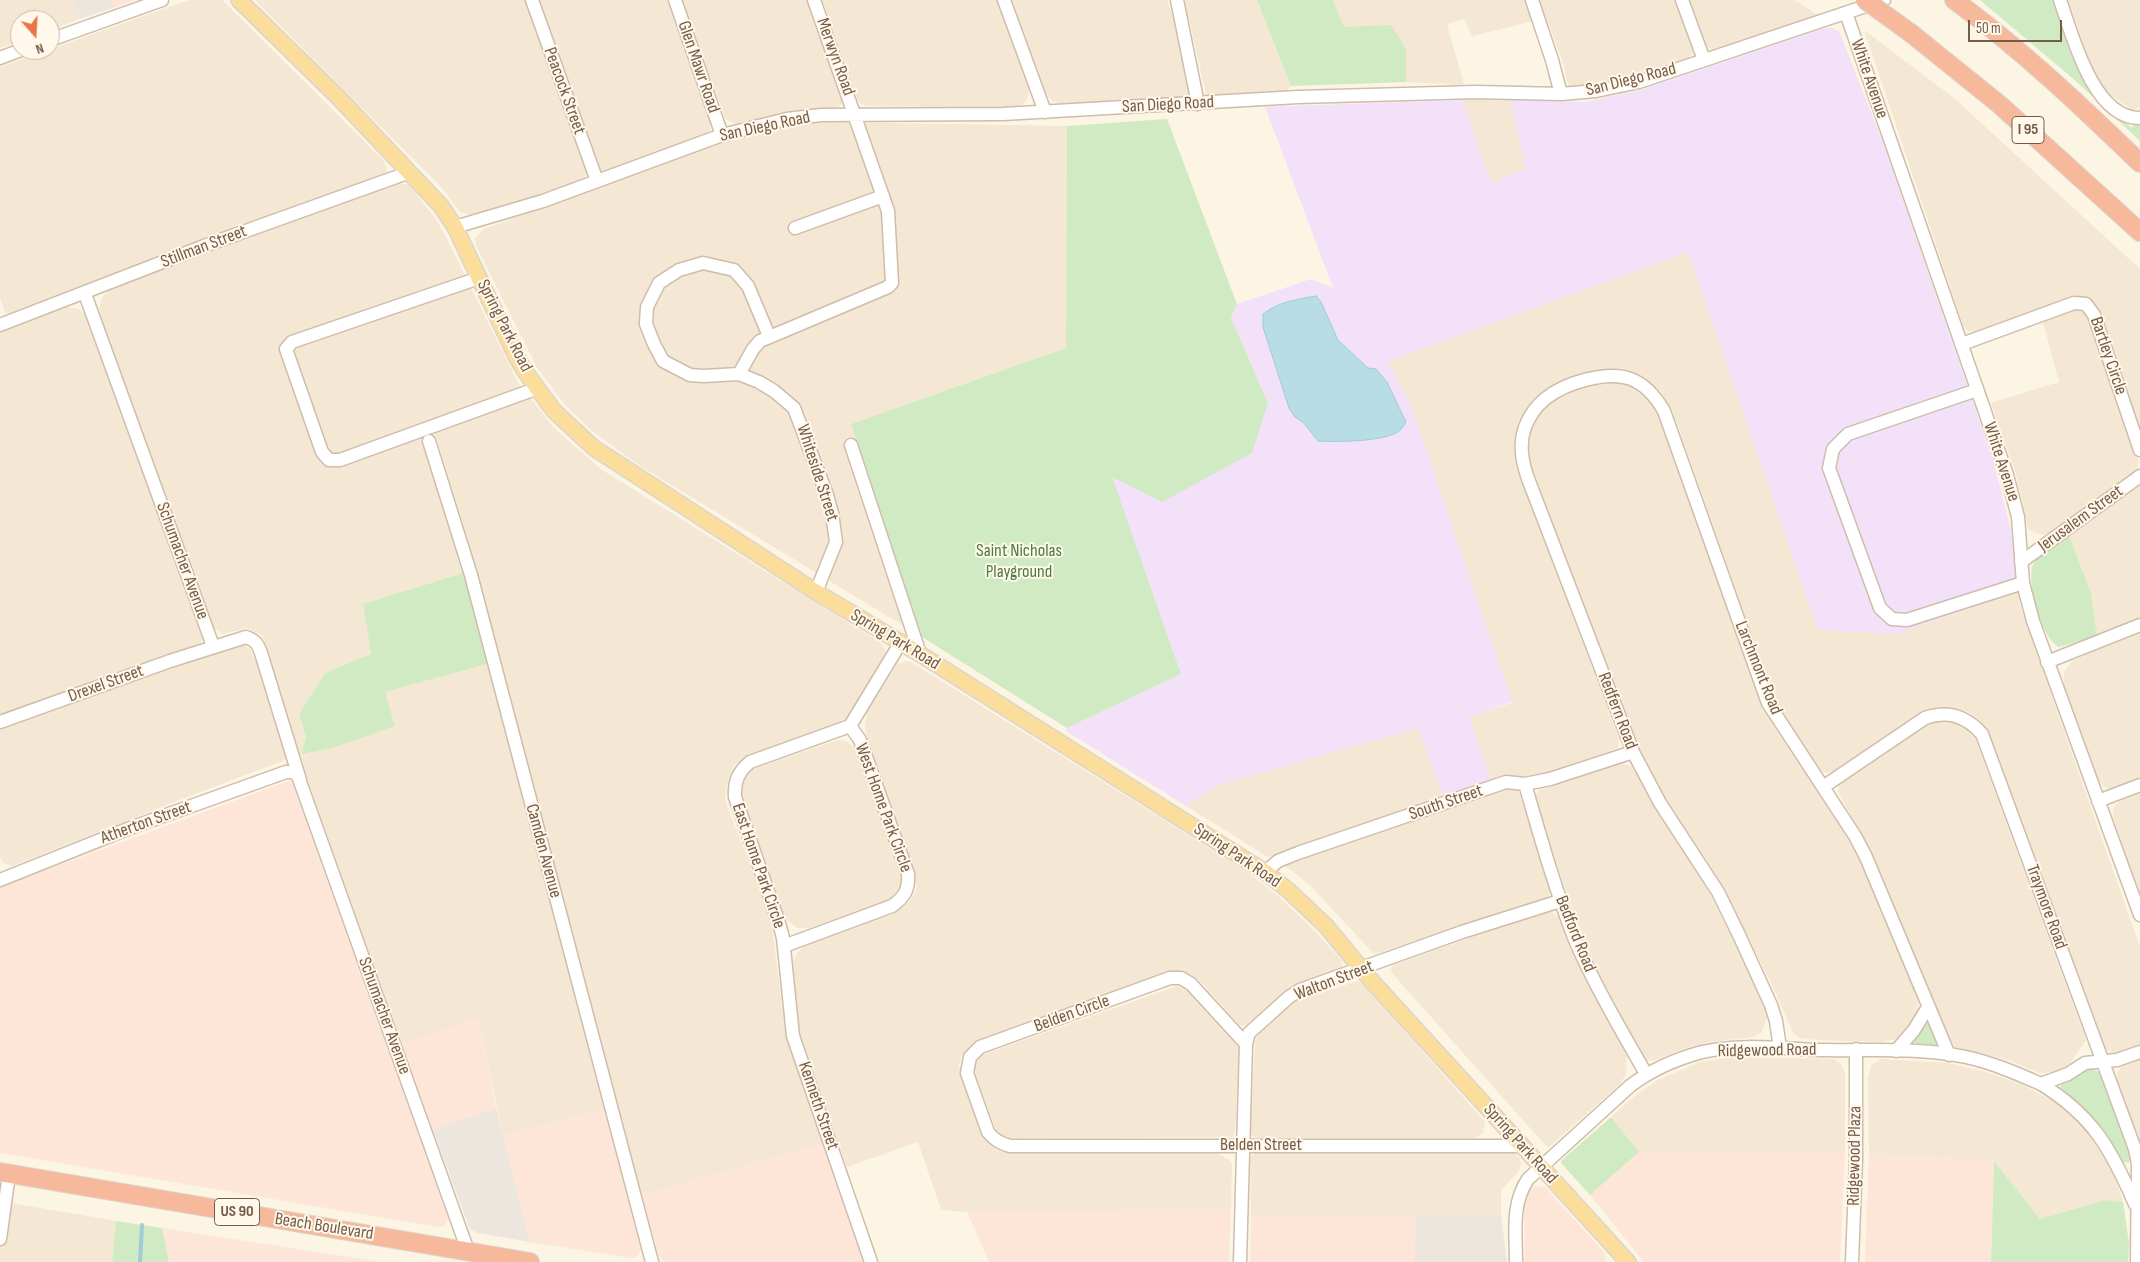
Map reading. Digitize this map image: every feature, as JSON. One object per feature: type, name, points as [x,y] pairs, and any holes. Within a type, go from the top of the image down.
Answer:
[{"type":"highway","name":"I 95","points":[[1865,0],[1912,34],[1994,100],[2140,232]]},
{"type":"highway","points":[[1954,0],[1982,20],[2060,86],[2140,163]]},
{"type":"highway","name":"Beach Boulevard","points":[[5,1173],[468,1250],[496,1259],[530,1262]]},
{"type":"main road","name":"Spring Park Road","points":[[239,0],[431,193],[455,227],[515,354],[554,411],[594,448],[816,592],[901,642],[1266,872],[1314,914],[1362,970],[1628,1262]]},
{"type":"main road","name":"Spring Park Road","points":[[1604,1236],[1611,1262]]},
{"type":"street","points":[[60,36],[162,0]]},
{"type":"street","name":"Peacock Street","points":[[532,0],[596,181]]},
{"type":"street","name":"Glen Mawr Road","points":[[674,0],[722,135]]},
{"type":"street","name":"Merwyn Road","points":[[814,0],[855,115]]},
{"type":"street","points":[[1004,0],[1044,112]]},
{"type":"street","points":[[1177,0],[1198,104]]},
{"type":"street","points":[[1532,0],[1561,94]]},
{"type":"street","points":[[1682,0],[1704,60]]},
{"type":"street","name":"San Diego Road","points":[[455,227],[543,201],[722,135],[787,119],[820,115],[1002,114],[1298,97],[1476,92],[1561,94],[1616,88],[1884,0]]},
{"type":"street","points":[[2060,0],[2077,52],[2092,81],[2102,96],[2116,110],[2138,118]]},
{"type":"street","name":"White Avenue","points":[[1846,13],[2013,495],[2018,517],[2023,583],[2033,621],[2140,915]]},
{"type":"street","points":[[769,336],[748,286],[734,270],[703,263],[679,270],[659,283],[647,308],[646,324],[663,362],[690,375],[738,374],[753,349],[769,336],[888,287],[892,283],[888,211],[855,115]]},
{"type":"street","name":"Stillman Street","points":[[1,323],[85,294],[204,246],[410,172]]},
{"type":"street","points":[[795,228],[883,196]]},
{"type":"street","points":[[479,278],[292,342],[286,349],[322,452],[329,460],[340,460],[538,388]]},
{"type":"street","name":"Schumacher Avenue","points":[[85,294],[212,646],[246,637],[253,639],[257,644],[297,777],[468,1250]]},
{"type":"street","name":"Bartley Circle","points":[[1962,344],[2074,303],[2086,304],[2094,315],[2140,450]]},
{"type":"street","name":"Whiteside Street","points":[[738,374],[759,382],[774,391],[794,408],[832,513],[836,542],[816,592]]},
{"type":"street","name":"Larchmont Road","points":[[1580,382],[1601,376],[1630,379],[1644,386],[1657,399],[1664,411],[1768,703],[1866,857],[1949,1055]]},
{"type":"street","name":"Redfern Road","points":[[1580,382],[1544,399],[1533,411],[1525,428],[1522,443],[1522,459],[1527,476],[1633,752],[1660,803],[1718,892],[1739,934],[1771,1005],[1776,1021],[1780,1048]]},
{"type":"street","points":[[1978,390],[1848,434],[1833,449],[1829,468],[1880,608],[1892,619],[1907,620],[2023,583]]},
{"type":"street","name":"Camden Avenue","points":[[429,441],[471,575],[652,1262]]},
{"type":"street","points":[[851,445],[920,654]]},
{"type":"street","name":"Jerusalem Street","points":[[2021,562],[2140,476]]},
{"type":"street","points":[[2047,662],[2140,625]]},
{"type":"street","points":[[850,726],[901,642]]},
{"type":"street","name":"Drexel Street","points":[[0,722],[212,646]]},
{"type":"street","name":"Traymore Road","points":[[1823,787],[1925,718],[1937,714],[1950,714],[1963,718],[1974,725],[1982,734],[2135,1149],[2138,1164],[2137,1262]]},
{"type":"street","name":"East Home Park Circle","points":[[784,946],[779,923],[735,797],[734,786],[742,769],[750,762],[850,726]]},
{"type":"street","name":"West Home Park Circle","points":[[784,946],[892,906],[901,900],[907,892],[908,874],[860,740],[850,726]]},
{"type":"street","name":"South Street","points":[[1266,872],[1278,861],[1298,853],[1506,782],[1525,784],[1550,779],[1633,752]]},
{"type":"street","name":"Atherton Street","points":[[0,878],[130,828],[286,772],[297,777]]},
{"type":"street","name":"Bedford Road","points":[[1525,784],[1560,900],[1589,971],[1646,1074]]},
{"type":"street","points":[[2098,801],[2140,785]]},
{"type":"street","name":"Walton Street","points":[[1246,1044],[1249,1033],[1289,997],[1300,990],[1362,970],[1462,932],[1560,900]]},
{"type":"street","name":"Kenneth Street","points":[[784,946],[793,1036],[871,1262]]},
{"type":"street","name":"Belden Circle","points":[[1001,1144],[993,1139],[988,1132],[967,1073],[970,1057],[980,1047],[1170,978],[1181,978],[1191,984],[1246,1044]]},
{"type":"street","points":[[1896,1051],[1914,1030],[1928,1007]]},
{"type":"street","points":[[1240,1262],[1246,1044]]},
{"type":"street","name":"Ridgewood Road","points":[[1516,1262],[1515,1222],[1518,1197],[1528,1179],[1540,1166],[1646,1074],[1671,1062],[1702,1052],[1735,1048],[1896,1051],[1949,1055],[1994,1064],[2041,1084],[2063,1097],[2083,1115],[2100,1136],[2119,1168],[2137,1209]]},
{"type":"street","name":"Ridgewood Plaza","points":[[1852,1262],[1856,1161],[1856,1049]]},
{"type":"street","points":[[2041,1084],[2068,1074],[2085,1063],[2104,1063],[2140,1052]]},
{"type":"street","name":"Belden Street","points":[[1001,1144],[1010,1146],[1522,1146]]},
{"type":"street","points":[[0,1239],[5,1173]]},
{"type":"shaded area","points":[[0,0],[73,0],[80,19],[60,26],[60,10],[10,10],[10,44],[0,48]]},
{"type":"shaded area","points":[[73,0],[110,0],[113,8],[80,19]]},
{"type":"shaded area","points":[[110,0],[135,0],[113,8]]},
{"type":"shaded area","points":[[189,0],[222,0],[383,160],[387,168],[385,175],[10,315],[5,312],[0,298],[0,67],[20,60],[60,60],[60,46]]},
{"type":"shaded area","points":[[255,0],[526,0],[587,168],[586,176],[581,180],[525,201],[473,216],[460,212],[442,188]]},
{"type":"shaded area","points":[[537,0],[667,0],[711,124],[710,129],[706,134],[603,173],[599,172]]},
{"type":"shaded area","points":[[682,0],[807,0],[843,102],[835,108],[793,111],[736,124],[730,122],[725,118]]},
{"type":"shaded area","points":[[822,0],[997,0],[1029,89],[1028,98],[1023,104],[1014,108],[867,106],[861,104],[858,101]]},
{"type":"shaded area","points":[[1012,0],[1167,0],[1174,19],[1190,90],[1188,96],[1183,99],[1060,103],[1052,101],[1046,94]]},
{"type":"shaded area","points":[[1183,0],[1257,0],[1291,86],[1286,91],[1213,96],[1206,94]]},
{"type":"shaded area","points":[[1333,0],[1527,0],[1534,21],[1472,36],[1464,19],[1447,24],[1464,85],[1406,82],[1406,49],[1344,27]]},
{"type":"shaded area","points":[[1539,0],[1678,0],[1694,47],[1692,54],[1685,61],[1629,79],[1597,86],[1576,88],[1570,86],[1567,82],[1563,62]]},
{"type":"shaded area","points":[[1689,0],[1794,0],[1818,15],[1713,51],[1704,45]]},
{"type":"shaded area","points":[[2068,0],[2140,0],[2140,107],[2133,110],[2103,91],[2089,60]]},
{"type":"shaded area","points":[[1832,28],[1838,31],[1841,36],[1886,151],[1993,460],[2011,530],[2019,591],[1897,634],[1818,630],[1688,252],[1388,361],[1414,413],[1512,702],[1469,717],[1491,781],[1444,798],[1418,728],[1216,786],[1186,806],[1066,731],[1067,728],[1181,674],[1111,476],[1268,403],[1231,318],[1237,304],[1311,279],[1333,288],[1265,107],[1462,100],[1491,182],[1526,169],[1510,100],[1585,102],[1640,90],[1821,29]]},
{"type":"shaded area","points":[[1864,30],[1954,98],[2140,269],[2140,439],[2099,314],[2087,297],[2078,297],[1975,332],[1968,331],[1963,325]]},
{"type":"shaded area","points":[[1462,100],[1510,100],[1526,170],[1490,182]]},
{"type":"shaded area","points":[[825,122],[1067,126],[1066,348],[851,424],[922,637],[640,466],[592,431],[566,406],[538,369],[476,246],[475,238],[484,229],[716,144],[779,126]]},
{"type":"shaded area","points":[[396,183],[409,185],[435,218],[517,381],[554,428],[602,470],[881,643],[885,650],[885,656],[848,717],[836,725],[749,755],[734,766],[727,784],[725,800],[771,920],[786,1037],[824,1144],[642,1195],[478,574],[435,433],[421,439],[463,573],[363,604],[371,654],[325,673],[299,714],[306,737],[301,753],[395,726],[385,692],[487,664],[604,1109],[503,1136],[478,1018],[402,1045],[307,778],[301,754],[12,866],[3,863],[0,856],[0,727],[243,643],[251,651],[255,661],[270,656],[262,635],[247,628],[223,634],[214,628],[208,617],[102,322],[99,307],[103,297],[109,291],[225,243]]},
{"type":"shaded area","points":[[1688,252],[1818,630],[1897,634],[2019,591],[2020,606],[2140,947],[2140,1046],[2115,1054],[2104,1048],[1988,731],[1975,716],[1958,708],[1924,711],[1835,771],[1826,773],[1817,768],[1773,695],[1673,412],[1661,391],[1641,376],[1620,369],[1596,370],[1552,386],[1533,399],[1518,423],[1514,446],[1516,466],[1619,739],[1618,748],[1536,776],[1509,776],[1491,781],[1469,717],[1512,703],[1388,361]]},
{"type":"shaded area","points":[[66,307],[78,309],[86,314],[203,638],[198,648],[0,717],[0,333]]},
{"type":"shaded area","points":[[2081,308],[2088,313],[2139,462],[2136,472],[2083,514],[2048,535],[2034,533],[2028,528],[2016,474],[1991,403],[2059,382],[2042,319],[2071,309]]},
{"type":"shaded area","points":[[1612,382],[1632,387],[1647,399],[1659,414],[1762,704],[1780,736],[1839,822],[1867,875],[1915,991],[1918,1004],[1916,1018],[1908,1030],[1896,1039],[1881,1042],[1817,1040],[1800,1038],[1793,1033],[1775,991],[1718,878],[1658,787],[1634,738],[1530,464],[1528,447],[1532,427],[1542,411],[1558,398],[1595,383]]},
{"type":"shaded area","points":[[2140,481],[2140,620],[2097,636],[2091,593],[2069,535]]},
{"type":"shaded area","points":[[2140,631],[2140,779],[2112,789],[2104,787],[2097,778],[2064,685],[2064,672],[2072,661]]},
{"type":"shaded area","points":[[905,661],[911,662],[1246,871],[1277,895],[1315,931],[1341,960],[1342,966],[1340,970],[1294,985],[1246,1025],[1240,1026],[1201,982],[1192,975],[1182,971],[1170,972],[975,1042],[961,1056],[960,1073],[981,1135],[996,1150],[1006,1152],[1217,1153],[1232,1164],[1231,1210],[967,1212],[941,1210],[918,1142],[847,1167],[799,1031],[793,963],[798,952],[805,946],[896,913],[910,901],[917,888],[915,877],[867,738],[865,725],[867,712],[897,665]]},
{"type":"shaded area","points":[[1941,720],[1960,723],[1975,738],[2086,1040],[2068,1066],[2057,1072],[2039,1073],[2009,1060],[1956,1047],[1947,1037],[1875,859],[1838,792],[1839,785],[1927,725]]},
{"type":"shaded area","points":[[1418,728],[1444,798],[1268,857],[1186,806],[1216,786]]},
{"type":"shaded area","points":[[838,740],[846,741],[854,747],[858,755],[902,876],[901,886],[897,894],[889,901],[809,928],[797,928],[785,918],[742,796],[742,786],[750,770]]},
{"type":"shaded area","points":[[1622,763],[1631,766],[1701,878],[1748,967],[1768,1011],[1761,1033],[1753,1037],[1708,1042],[1683,1049],[1653,1061],[1646,1060],[1596,969],[1568,897],[1536,801],[1536,794],[1540,789]]},
{"type":"shaded area","points":[[291,780],[448,1218],[446,1225],[439,1227],[0,1153],[0,887]]},
{"type":"shaded area","points":[[1509,786],[1517,787],[1550,886],[1550,892],[1546,899],[1374,954],[1310,885],[1284,865],[1344,842]]},
{"type":"shaded area","points":[[2140,793],[2140,894],[2113,818],[2114,806],[2121,800]]},
{"type":"shaded area","points":[[1551,912],[1562,920],[1578,965],[1627,1054],[1626,1074],[1620,1084],[1548,1148],[1390,971],[1394,965],[1525,918]]},
{"type":"shaded area","points":[[1358,981],[1364,985],[1485,1122],[1483,1133],[1474,1138],[1254,1138],[1252,1136],[1250,1131],[1255,1042],[1259,1033],[1295,1001]]},
{"type":"shaded area","points":[[1177,986],[1188,991],[1239,1047],[1235,1133],[1232,1137],[1008,1138],[997,1132],[975,1073],[975,1064],[982,1055]]},
{"type":"shaded area","points":[[478,1018],[496,1108],[433,1130],[402,1045]]},
{"type":"shaded area","points":[[1731,1057],[1834,1059],[1841,1064],[1845,1073],[1845,1154],[1639,1152],[1611,1117],[1637,1094],[1658,1080],[1700,1062]]},
{"type":"shaded area","points":[[1881,1059],[1947,1063],[1983,1071],[2021,1084],[2056,1103],[2082,1126],[2102,1154],[2115,1177],[2123,1202],[2106,1200],[2040,1219],[1994,1161],[1869,1154],[1868,1079],[1871,1065]]},
{"type":"shaded area","points":[[2140,1060],[2140,1146],[2117,1080],[2117,1073],[2121,1067]]},
{"type":"shaded area","points":[[496,1108],[530,1242],[477,1233],[470,1229],[433,1130]]},
{"type":"shaded area","points":[[604,1109],[641,1251],[636,1257],[631,1258],[530,1242],[503,1136]]},
{"type":"shaded area","points":[[824,1144],[864,1262],[666,1262],[660,1259],[642,1195]]},
{"type":"shaded area","points":[[1639,1152],[1845,1154],[1840,1262],[1644,1262],[1590,1195]]},
{"type":"shaded area","points":[[1255,1153],[1514,1153],[1520,1159],[1521,1165],[1519,1171],[1501,1190],[1501,1215],[1251,1215],[1250,1158]]},
{"type":"shaded area","points":[[1869,1154],[1994,1161],[1991,1262],[1865,1262]]},
{"type":"shaded area","points":[[1545,1187],[1604,1252],[1606,1262],[1525,1262],[1524,1203],[1527,1193],[1531,1188]]},
{"type":"shaded area","points":[[0,1201],[116,1221],[112,1262],[0,1262]]},
{"type":"shaded area","points":[[1231,1210],[1229,1262],[989,1262],[967,1212]]},
{"type":"shaded area","points":[[1251,1215],[1416,1215],[1414,1262],[1250,1262]]},
{"type":"shaded area","points":[[1416,1215],[1501,1215],[1507,1262],[1414,1262]]},
{"type":"shaded area","points":[[162,1228],[381,1262],[169,1262]]},
{"type":"green space","points":[[1257,0],[1333,0],[1344,27],[1391,25],[1406,49],[1406,82],[1291,86]]},
{"type":"green space","points":[[1980,0],[2054,0],[2067,44],[2078,69],[2096,94],[2117,115],[2132,128],[2134,124],[2140,124],[2140,141],[2077,82]]},
{"type":"green space","name":"Saint Nicholas Playground","points":[[1167,119],[1237,304],[1231,318],[1268,403],[1252,453],[1162,502],[1112,477],[1181,674],[1067,728],[922,637],[851,424],[1066,348],[1067,126]]},
{"type":"green space","points":[[2069,535],[2091,593],[2097,636],[2059,647],[2046,633],[2036,607],[2031,579],[2032,568],[2038,557]]},
{"type":"green space","points":[[463,573],[487,664],[385,692],[395,726],[332,748],[301,754],[306,737],[299,714],[325,673],[371,654],[363,604]]},
{"type":"green space","points":[[1924,1025],[1931,1025],[1938,1043],[1936,1045],[1915,1043],[1913,1041]]},
{"type":"green space","points":[[2092,1069],[2099,1072],[2130,1153],[2130,1161],[2128,1163],[2123,1162],[2101,1126],[2060,1087],[2070,1078]]},
{"type":"green space","points":[[1611,1117],[1639,1152],[1590,1195],[1561,1163],[1562,1160]]},
{"type":"green space","points":[[1994,1161],[2040,1219],[2106,1200],[2123,1202],[2129,1243],[2128,1262],[1991,1262]]},
{"type":"green space","points":[[116,1221],[162,1228],[169,1262],[112,1262]]},
{"type":"water","points":[[1316,296],[1321,302],[1338,340],[1368,368],[1376,369],[1387,382],[1406,422],[1399,431],[1392,435],[1372,439],[1318,441],[1289,408],[1263,327],[1263,314],[1282,304]]},
{"type":"waterway","points":[[140,1262],[142,1225]]}]
